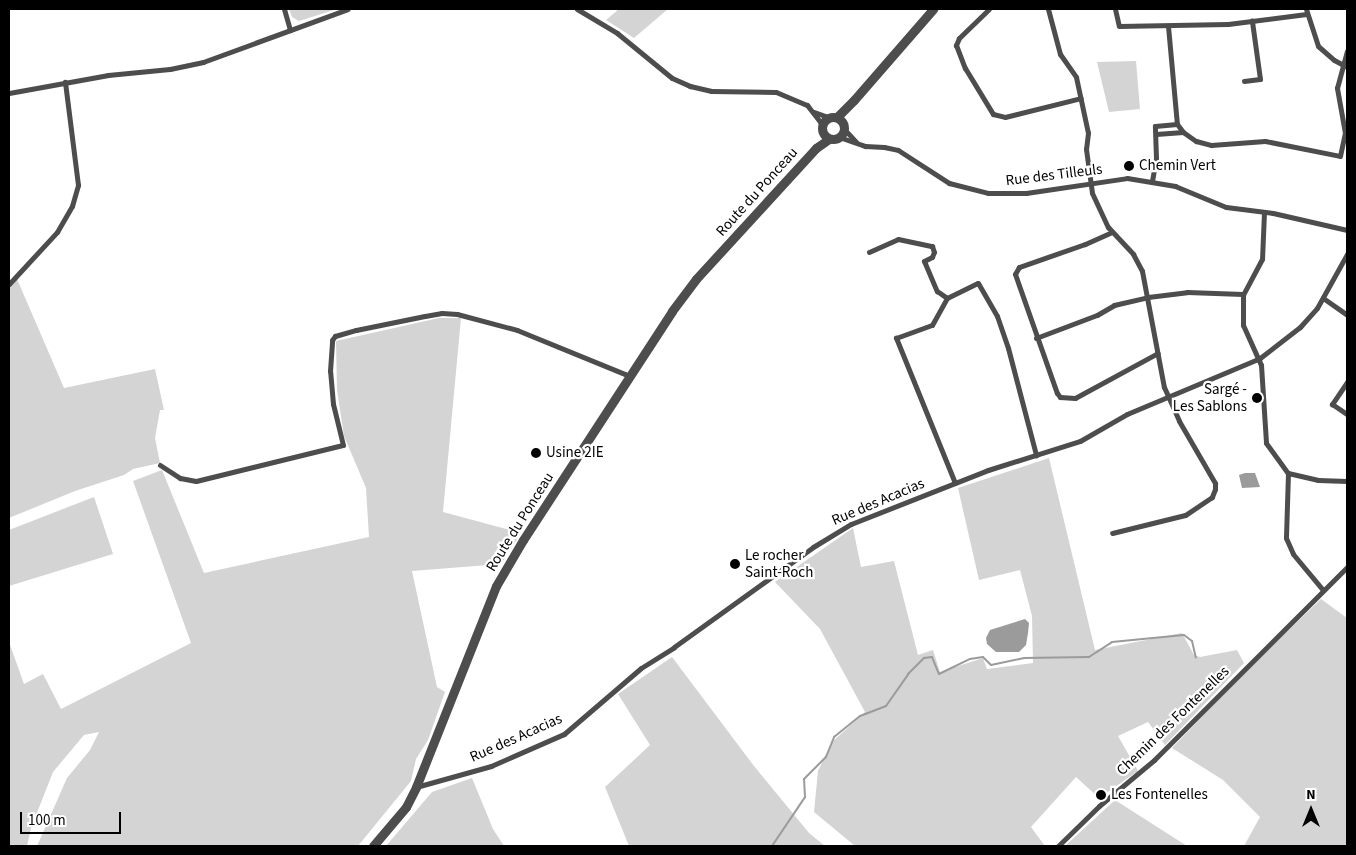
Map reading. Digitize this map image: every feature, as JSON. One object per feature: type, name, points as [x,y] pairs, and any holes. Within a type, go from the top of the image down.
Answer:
[{"type":"street","points":[[284,9],[290,30]]},
{"type":"street","points":[[9,93],[65,82],[170,69],[203,62],[348,9]]},
{"type":"street","points":[[577,9],[616,33],[672,78],[684,84],[711,91],[776,92],[806,105],[858,144]]},
{"type":"street","name":"Route du Ponceau","points":[[373,846],[406,807],[416,788],[496,586],[523,540],[672,311],[696,279],[816,148],[854,100],[933,9]]},
{"type":"street","points":[[989,9],[959,38],[956,46],[965,68],[993,114],[1005,117],[1081,98]]},
{"type":"street","points":[[1048,9],[1060,54],[1076,77],[1088,133],[1086,149],[1091,184],[1098,207],[1112,232],[1138,262],[1148,297],[1168,396],[1178,421],[1213,479],[1215,490],[1212,497],[1185,515],[1112,533]]},
{"type":"street","points":[[1115,9],[1119,26],[1215,25],[1252,21],[1306,11],[1318,46],[1345,67]]},
{"type":"street","points":[[1244,81],[1260,79],[1252,21]]},
{"type":"street","points":[[1168,26],[1177,124],[1183,132],[1196,141],[1211,145],[1265,142],[1340,156],[1345,133],[1337,88],[1345,67],[1347,51]]},
{"type":"street","points":[[9,284],[57,232],[72,206],[78,185],[65,82]]},
{"type":"street","name":"Rue des Tilleuls","points":[[813,112],[858,144],[898,150],[949,183],[988,194],[1026,193],[1127,178],[1152,181],[1181,188],[1226,207],[1264,212],[1347,230]]},
{"type":"street","points":[[1152,181],[1156,158],[1155,126],[1177,124]]},
{"type":"street","points":[[1156,134],[1183,132]]},
{"type":"street","points":[[1264,212],[1262,259],[1244,294],[1243,325],[1260,358],[1266,443],[1288,472],[1318,480],[1347,481]]},
{"type":"street","points":[[1112,232],[1017,270],[1015,280],[1036,338],[1057,393],[1060,397],[1066,399],[1075,398],[1158,354]]},
{"type":"street","points":[[869,252],[898,240],[932,246],[934,252],[932,258],[924,261],[937,291],[947,298]]},
{"type":"street","name":"Rue des Acacias","points":[[416,788],[491,766],[564,734],[641,668],[832,534],[885,509],[955,483],[1080,441],[1126,414],[1260,358],[1300,327],[1323,298],[1347,254]]},
{"type":"street","points":[[955,483],[896,338],[932,325],[947,298],[978,283],[996,316],[1008,348],[1036,455]]},
{"type":"street","points":[[1036,338],[1097,315],[1114,304],[1187,292],[1244,294]]},
{"type":"street","points":[[1323,298],[1347,315]]},
{"type":"street","points":[[160,465],[180,478],[196,482],[343,444],[339,434],[331,390],[332,340],[335,336],[356,330],[425,316],[442,313],[456,314],[518,330],[630,376]]},
{"type":"street","points":[[1347,382],[1332,404],[1347,414]]},
{"type":"street","points":[[1288,472],[1286,538],[1293,554],[1323,590]]},
{"type":"street","name":"Chemin des Fontenelles","points":[[1058,846],[1099,806],[1154,760],[1347,567]]},
{"type":"shaded area","points":[[289,9],[337,9],[299,21],[292,17]]},
{"type":"shaded area","points":[[619,9],[668,9],[634,38],[606,20]]},
{"type":"shaded area","points":[[1136,61],[1140,109],[1109,112],[1097,62]]},
{"type":"shaded area","points":[[17,279],[64,388],[155,369],[164,410],[160,410],[155,438],[160,463],[133,469],[124,475],[75,491],[9,518],[9,287]]},
{"type":"shaded area","points":[[439,318],[461,318],[443,512],[521,533],[501,564],[412,571],[437,687],[445,692],[428,740],[416,759],[411,781],[358,846],[37,846],[67,778],[90,750],[99,732],[84,735],[53,772],[31,828],[27,846],[9,846],[9,642],[24,684],[43,674],[61,709],[191,643],[133,481],[162,470],[204,573],[369,537],[366,488],[344,436],[337,390],[336,341]]},
{"type":"shaded area","points":[[1049,458],[1095,650],[1182,633],[1194,655],[1200,657],[1237,650],[1244,663],[1165,745],[1148,722],[1118,736],[1138,771],[1099,798],[1076,777],[1031,827],[1045,846],[855,846],[814,812],[818,771],[832,742],[865,712],[820,629],[775,582],[853,528],[861,567],[894,561],[918,655],[933,650],[940,672],[983,658],[987,669],[1033,663],[1032,616],[1020,570],[979,580],[958,488]]},
{"type":"shaded area","points":[[1255,473],[1260,487],[1242,488],[1239,475]]},
{"type":"shaded area","points":[[94,497],[113,554],[9,586],[9,530]]},
{"type":"shaded area","points":[[1321,599],[1347,618],[1347,846],[1244,846],[1260,817],[1223,780],[1172,748],[1248,669]]},
{"type":"shaded area","points":[[1025,619],[1029,623],[1026,645],[1019,652],[996,652],[987,644],[986,638],[990,630]]},
{"type":"shaded area","points":[[672,657],[754,766],[809,833],[825,846],[629,846],[605,787],[650,745],[618,694]]},
{"type":"shaded area","points":[[472,778],[493,829],[504,846],[386,846],[432,792]]},
{"type":"shaded area","points":[[1115,800],[1187,846],[1065,846]]},
{"type":"waterway","points":[[772,846],[805,797],[804,779],[826,757],[834,737],[860,716],[886,706],[908,674],[924,658],[932,657],[939,674],[970,659],[983,657],[991,665],[1024,658],[1089,657],[1112,642],[1184,635],[1192,641],[1196,658]]},
{"type":"place","name":"Chemin Vert","points":[[1129,166]]},
{"type":"place","name":"Sargé - Les Sablons","points":[[1257,398]]},
{"type":"place","name":"Usine 2IE","points":[[536,453]]},
{"type":"place","name":"Le rocher Saint-Roch","points":[[735,564]]},
{"type":"place","name":"Les Fontenelles","points":[[1101,795]]}]
